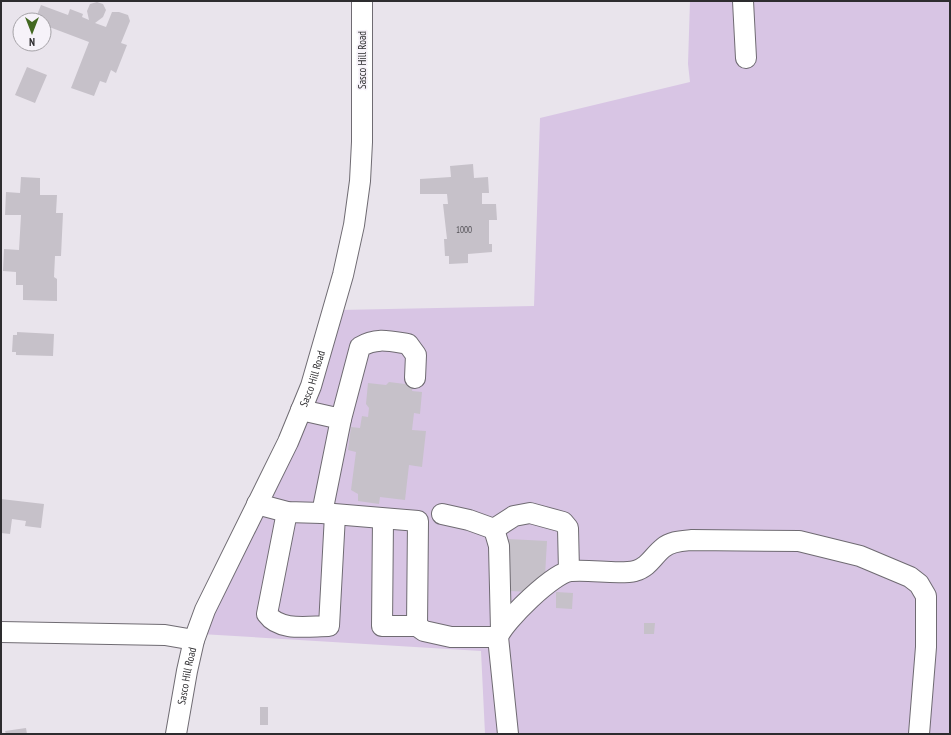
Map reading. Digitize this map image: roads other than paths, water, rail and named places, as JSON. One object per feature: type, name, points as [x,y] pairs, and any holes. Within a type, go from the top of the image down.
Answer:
[{"type":"street","name":"Sasco Hill Road","points":[[176,734],[194,640],[205,610],[288,442],[311,386],[328,329],[354,225],[360,180],[362,142],[362,1]]},
{"type":"street","points":[[743,1],[746,58]]},
{"type":"street","points":[[287,512],[267,614],[272,621],[288,626],[328,626],[329,514],[341,419],[360,347],[368,342],[381,339],[408,344],[416,355],[415,378]]},
{"type":"street","points":[[301,410],[341,419]]},
{"type":"street","points":[[258,504],[287,512],[418,521],[417,626]]},
{"type":"street","points":[[494,529],[514,516],[530,513],[563,522],[568,528],[569,571]]},
{"type":"street","points":[[442,514],[469,520],[494,529]]},
{"type":"street","points":[[383,519],[382,626],[417,626],[424,631],[451,637],[499,633],[552,578],[569,571],[634,571],[646,566],[663,548],[675,542],[692,540],[799,541],[860,556],[910,577],[919,584],[926,596],[926,647],[919,734]]},
{"type":"street","points":[[494,529],[499,546],[499,633],[508,734]]},
{"type":"street","points":[[1,632],[165,636],[194,640]]}]
